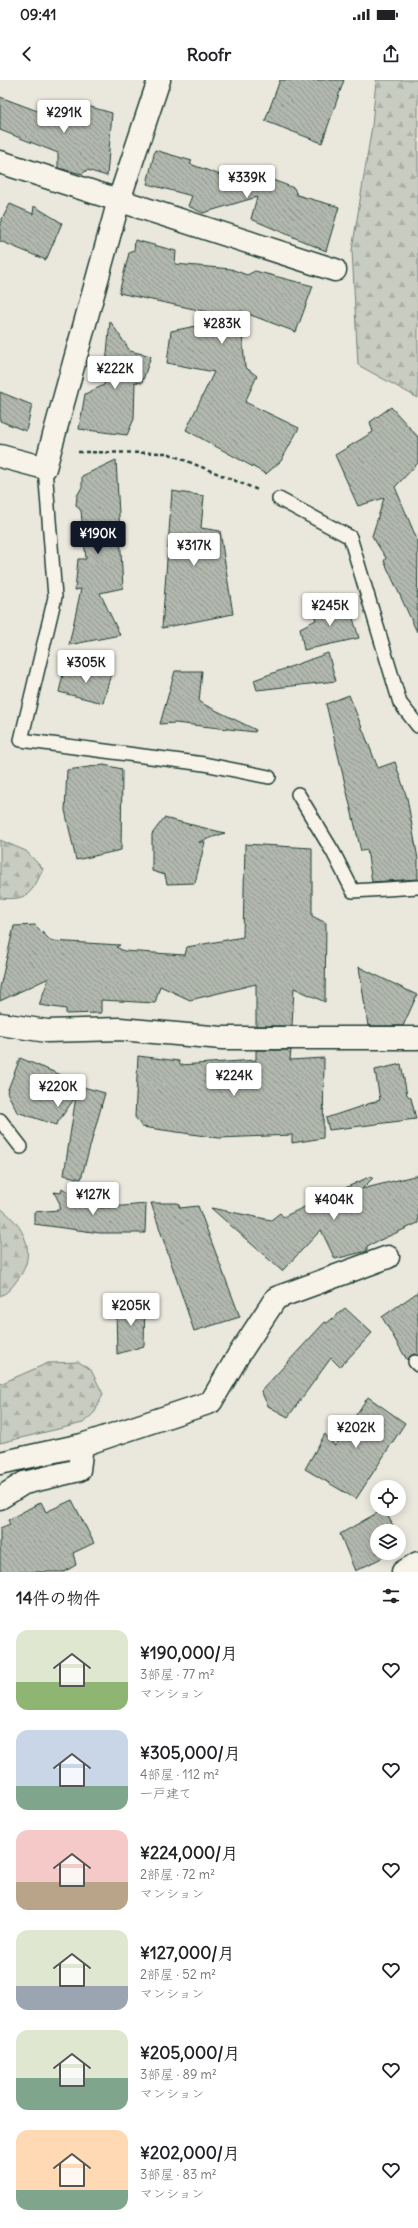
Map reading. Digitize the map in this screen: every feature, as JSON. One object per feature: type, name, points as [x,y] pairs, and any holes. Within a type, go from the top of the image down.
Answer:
[{"type":"street","points":[[0,456],[47,460],[119,200],[158,80]]},
{"type":"street","points":[[0,162],[335,270]]},
{"type":"street","points":[[0,1024],[47,1031],[120,1029],[222,1038],[418,1038]]},
{"type":"street","points":[[0,1463],[82,1445],[211,1402],[238,1356],[276,1298],[388,1257]]},
{"type":"street","points":[[0,1498],[24,1483],[79,1470],[82,1445]]},
{"type":"street","points":[[403,1572],[418,1564]]},
{"type":"lane","points":[[47,460],[55,597],[21,740],[204,764],[269,777]]},
{"type":"lane","points":[[279,499],[350,537],[400,703],[418,726]]},
{"type":"lane","points":[[298,794],[333,852],[353,891],[418,887]]},
{"type":"lane","points":[[0,1120],[21,1146]]},
{"type":"path","points":[[47,460],[167,453],[279,499]]},
{"type":"green space","points":[[376,80],[418,80],[418,398],[358,365],[352,250],[372,126]]},
{"type":"green space","points":[[0,840],[26,851],[43,869],[36,884],[28,894],[17,898],[0,898]]},
{"type":"green space","points":[[0,1208],[22,1231],[26,1240],[27,1259],[24,1269],[18,1279],[6,1293],[0,1296]]},
{"type":"green space","points":[[79,1362],[91,1370],[103,1394],[95,1412],[83,1423],[0,1443],[0,1384],[48,1363]]},
{"type":"building","points":[[280,80],[344,80],[322,143],[265,121]]},
{"type":"building","points":[[0,97],[67,122],[73,102],[112,113],[107,176],[87,170],[82,174],[58,168],[58,153],[0,130]]},
{"type":"building","points":[[155,150],[192,161],[190,164],[259,189],[262,176],[294,188],[297,195],[339,207],[326,251],[251,219],[257,197],[203,213],[188,206],[192,196],[147,184]]},
{"type":"building","points":[[10,204],[33,214],[34,206],[62,223],[46,260],[0,241],[0,223]]},
{"type":"building","points":[[135,240],[176,251],[175,264],[231,269],[247,275],[255,271],[313,286],[296,332],[240,311],[245,367],[257,376],[245,402],[299,428],[281,461],[266,474],[186,430],[214,372],[167,363],[171,331],[236,318],[119,293],[129,253],[134,250]]},
{"type":"building","points":[[110,321],[130,351],[151,356],[142,383],[135,382],[134,419],[127,435],[79,429],[85,394],[104,385]]},
{"type":"building","points":[[0,392],[32,405],[26,431],[0,421]]},
{"type":"building","points":[[391,407],[418,437],[418,463],[395,487],[418,542],[417,632],[384,561],[386,558],[372,536],[384,498],[358,506],[335,455],[373,432],[370,422]]},
{"type":"building","points":[[116,460],[123,588],[100,593],[120,635],[69,645],[81,589],[75,590],[78,559],[86,559],[81,511],[76,505],[77,496],[82,487],[82,476]]},
{"type":"building","points":[[172,491],[204,496],[201,528],[220,531],[233,614],[162,628]]},
{"type":"building","points":[[347,599],[359,638],[304,650],[300,628],[316,620],[313,612]]},
{"type":"building","points":[[328,653],[336,681],[257,690],[254,680]]},
{"type":"building","points":[[64,670],[112,670],[103,703],[59,692]]},
{"type":"building","points":[[175,671],[202,671],[199,702],[256,730],[255,732],[175,723],[160,724]]},
{"type":"building","points":[[349,695],[378,768],[395,762],[407,798],[418,859],[418,879],[372,882],[367,850],[361,851],[326,704]]},
{"type":"building","points":[[104,765],[122,769],[121,850],[76,860],[65,810],[67,770]]},
{"type":"building","points":[[164,818],[225,833],[199,842],[205,842],[195,883],[167,884],[165,875],[152,871],[152,834]]},
{"type":"building","points":[[245,844],[312,848],[312,916],[326,923],[325,1002],[294,988],[292,1026],[256,1026],[256,984],[190,1000],[160,986],[155,1003],[101,1000],[101,1013],[66,1014],[66,1009],[39,1005],[49,978],[0,1001],[0,987],[14,926],[35,925],[51,941],[120,945],[116,947],[124,951],[185,955],[187,947],[243,937]]},
{"type":"building","points":[[359,967],[417,995],[403,1026],[368,1026]]},
{"type":"building","points":[[256,1050],[291,1050],[290,1060],[324,1058],[323,1138],[292,1143],[292,1135],[219,1138],[142,1127],[135,1117],[138,1056],[179,1061],[180,1065],[256,1060]]},
{"type":"building","points":[[20,1058],[66,1077],[65,1082],[105,1093],[81,1179],[64,1175],[76,1096],[56,1125],[17,1112],[7,1092]]},
{"type":"building","points":[[401,1064],[407,1095],[411,1098],[416,1119],[329,1130],[326,1118],[380,1100],[375,1070]]},
{"type":"building","points":[[418,1175],[418,1223],[367,1246],[367,1251],[335,1259],[321,1230],[282,1271],[211,1208],[271,1220],[280,1213],[283,1217],[371,1176],[373,1178],[362,1189]]},
{"type":"building","points":[[62,1188],[72,1195],[101,1200],[100,1208],[146,1204],[145,1233],[100,1233],[34,1224],[34,1212],[59,1210],[60,1204],[54,1192],[61,1193]]},
{"type":"building","points":[[151,1203],[178,1203],[180,1208],[198,1206],[240,1317],[194,1331]]},
{"type":"building","points":[[418,1292],[418,1355],[413,1354],[407,1360],[382,1317]]},
{"type":"building","points":[[145,1300],[144,1346],[117,1354],[116,1309]]},
{"type":"building","points":[[345,1308],[372,1333],[340,1367],[331,1358],[288,1417],[268,1406],[261,1391],[325,1322],[327,1323]]},
{"type":"building","points":[[368,1397],[405,1423],[356,1499],[305,1469],[325,1434],[335,1446]]},
{"type":"building","points":[[72,1500],[94,1543],[73,1553],[76,1565],[64,1572],[0,1572],[0,1528],[10,1524],[8,1520],[41,1502],[46,1512]]},
{"type":"building","points":[[372,1516],[388,1516],[392,1524],[370,1524],[370,1560],[378,1560],[355,1571],[340,1534]]}]
